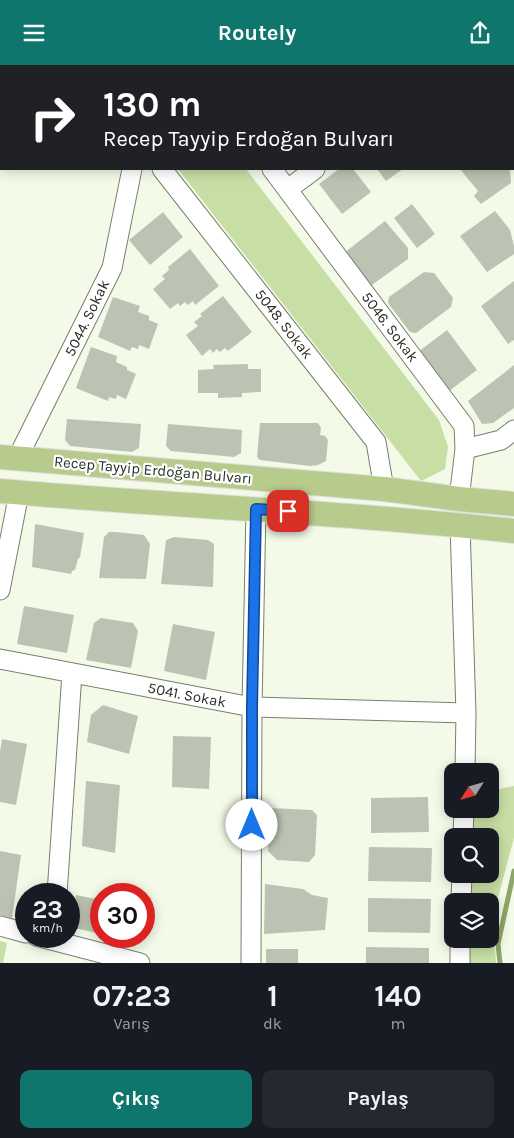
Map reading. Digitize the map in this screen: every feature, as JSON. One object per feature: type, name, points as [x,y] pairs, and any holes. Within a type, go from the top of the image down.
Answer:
[{"type":"main road","name":"Recep Tayyip Erdoğan Bulvarı","points":[[9,458],[384,489],[514,504]]},
{"type":"main road","name":"Recep Tayyip Erdoğan Bulvarı","points":[[9,492],[256,509],[514,531]]},
{"type":"street","name":"5044. Sokak","points":[[9,458],[112,268],[132,170]]},
{"type":"street","name":"5048. Sokak","points":[[163,170],[376,442],[384,489]]},
{"type":"street","name":"5046. Sokak","points":[[273,170],[464,426],[465,449],[459,499]]},
{"type":"street","points":[[288,189],[314,170]]},
{"type":"street","points":[[465,449],[501,440],[514,430]]},
{"type":"street","points":[[0,590],[9,492]]},
{"type":"street","points":[[251,963],[252,707],[256,509]]},
{"type":"street","points":[[460,525],[466,713],[465,763]]},
{"type":"street","name":"5041. Sokak","points":[[0,659],[252,707],[466,713]]},
{"type":"street","points":[[57,883],[72,673]]},
{"type":"street","points":[[0,926],[15,930]]},
{"type":"street","points":[[80,947],[140,963]]},
{"type":"street","points":[[460,948],[460,963]]},
{"type":"green space","points":[[179,170],[247,170],[439,420],[448,447],[445,469],[421,481]]},
{"type":"green space","points":[[514,786],[514,838],[499,894],[471,893],[472,883],[499,883],[499,828],[473,828],[474,818],[499,818],[499,789]]},
{"type":"green space","points":[[0,941],[7,943],[3,963],[0,963]]},
{"type":"green space","points":[[470,948],[495,948],[496,963],[469,963]]},
{"type":"building","points":[[338,170],[354,170],[371,192],[342,214],[319,184]]},
{"type":"building","points":[[378,170],[402,170],[386,181]]},
{"type":"building","points":[[461,170],[510,170],[511,183],[481,204],[474,196],[478,191]]},
{"type":"building","points":[[412,204],[435,234],[417,248],[394,218]]},
{"type":"building","points":[[495,211],[510,230],[514,254],[487,272],[460,236]]},
{"type":"building","points":[[163,212],[183,237],[150,265],[129,240]]},
{"type":"building","points":[[385,221],[408,248],[408,259],[369,287],[344,253]]},
{"type":"building","points":[[190,249],[219,286],[195,305],[193,301],[188,305],[185,302],[180,306],[178,303],[170,309],[153,289],[165,279],[162,276],[169,270],[168,267]]},
{"type":"building","points":[[424,272],[434,273],[453,298],[451,307],[416,333],[410,332],[388,303],[389,297]]},
{"type":"building","points":[[514,281],[514,340],[508,344],[481,306]]},
{"type":"building","points":[[223,296],[252,332],[228,351],[225,348],[220,352],[217,349],[213,353],[210,349],[202,356],[186,335],[198,326],[194,322],[202,316],[200,314]]},
{"type":"building","points":[[113,297],[140,306],[138,312],[149,316],[149,320],[158,324],[149,349],[139,345],[138,349],[132,347],[130,351],[98,337]]},
{"type":"building","points":[[447,330],[477,370],[449,391],[418,352]]},
{"type":"building","points":[[91,347],[117,356],[116,362],[136,374],[126,399],[117,395],[116,399],[109,397],[108,401],[76,388]]},
{"type":"building","points":[[248,364],[248,369],[261,369],[261,392],[242,393],[242,397],[218,398],[218,393],[198,393],[198,370],[214,369],[213,365]]},
{"type":"building","points":[[514,365],[514,408],[493,423],[482,424],[468,401]]},
{"type":"building","points":[[67,419],[141,424],[139,448],[132,452],[70,446],[65,440]]},
{"type":"building","points":[[260,423],[318,423],[321,428],[320,435],[325,436],[328,440],[326,461],[310,466],[260,460],[257,457]]},
{"type":"building","points":[[168,424],[242,430],[241,453],[234,457],[171,451],[166,446]]},
{"type":"building","points":[[35,524],[84,533],[80,557],[75,570],[71,574],[32,567]]},
{"type":"building","points":[[109,532],[144,535],[150,544],[146,579],[99,578],[104,537]]},
{"type":"building","points":[[174,537],[208,540],[214,544],[213,587],[161,584],[166,540]]},
{"type":"building","points":[[24,606],[74,615],[67,653],[17,644]]},
{"type":"building","points":[[101,618],[133,623],[138,631],[131,668],[86,660],[94,623]]},
{"type":"building","points":[[173,624],[215,632],[206,680],[164,671]]},
{"type":"building","points":[[103,705],[138,716],[129,754],[87,742],[91,715]]},
{"type":"building","points":[[173,736],[211,737],[209,789],[172,787]]},
{"type":"building","points":[[2,739],[27,744],[16,805],[0,802],[0,752]]},
{"type":"building","points":[[86,781],[120,785],[115,853],[82,846]]},
{"type":"building","points":[[428,797],[429,832],[371,833],[371,798]]},
{"type":"building","points":[[269,808],[312,810],[317,815],[315,855],[309,862],[277,860],[268,851]]},
{"type":"building","points":[[369,847],[432,848],[431,882],[368,881]]},
{"type":"building","points":[[0,851],[21,855],[17,883],[15,883],[12,918],[0,915]]},
{"type":"building","points":[[265,884],[303,889],[312,895],[328,898],[325,930],[264,934]]},
{"type":"building","points":[[80,896],[90,898],[90,932],[80,929]]},
{"type":"building","points":[[368,898],[431,899],[430,933],[368,932]]},
{"type":"building","points":[[366,947],[429,948],[429,963],[366,963]]},
{"type":"building","points":[[266,949],[298,949],[298,963],[266,963]]},
{"type":"waterway","points":[[500,963],[498,944],[514,871]]},
{"type":"route","points":[[252,825],[256,509],[288,511]]}]
